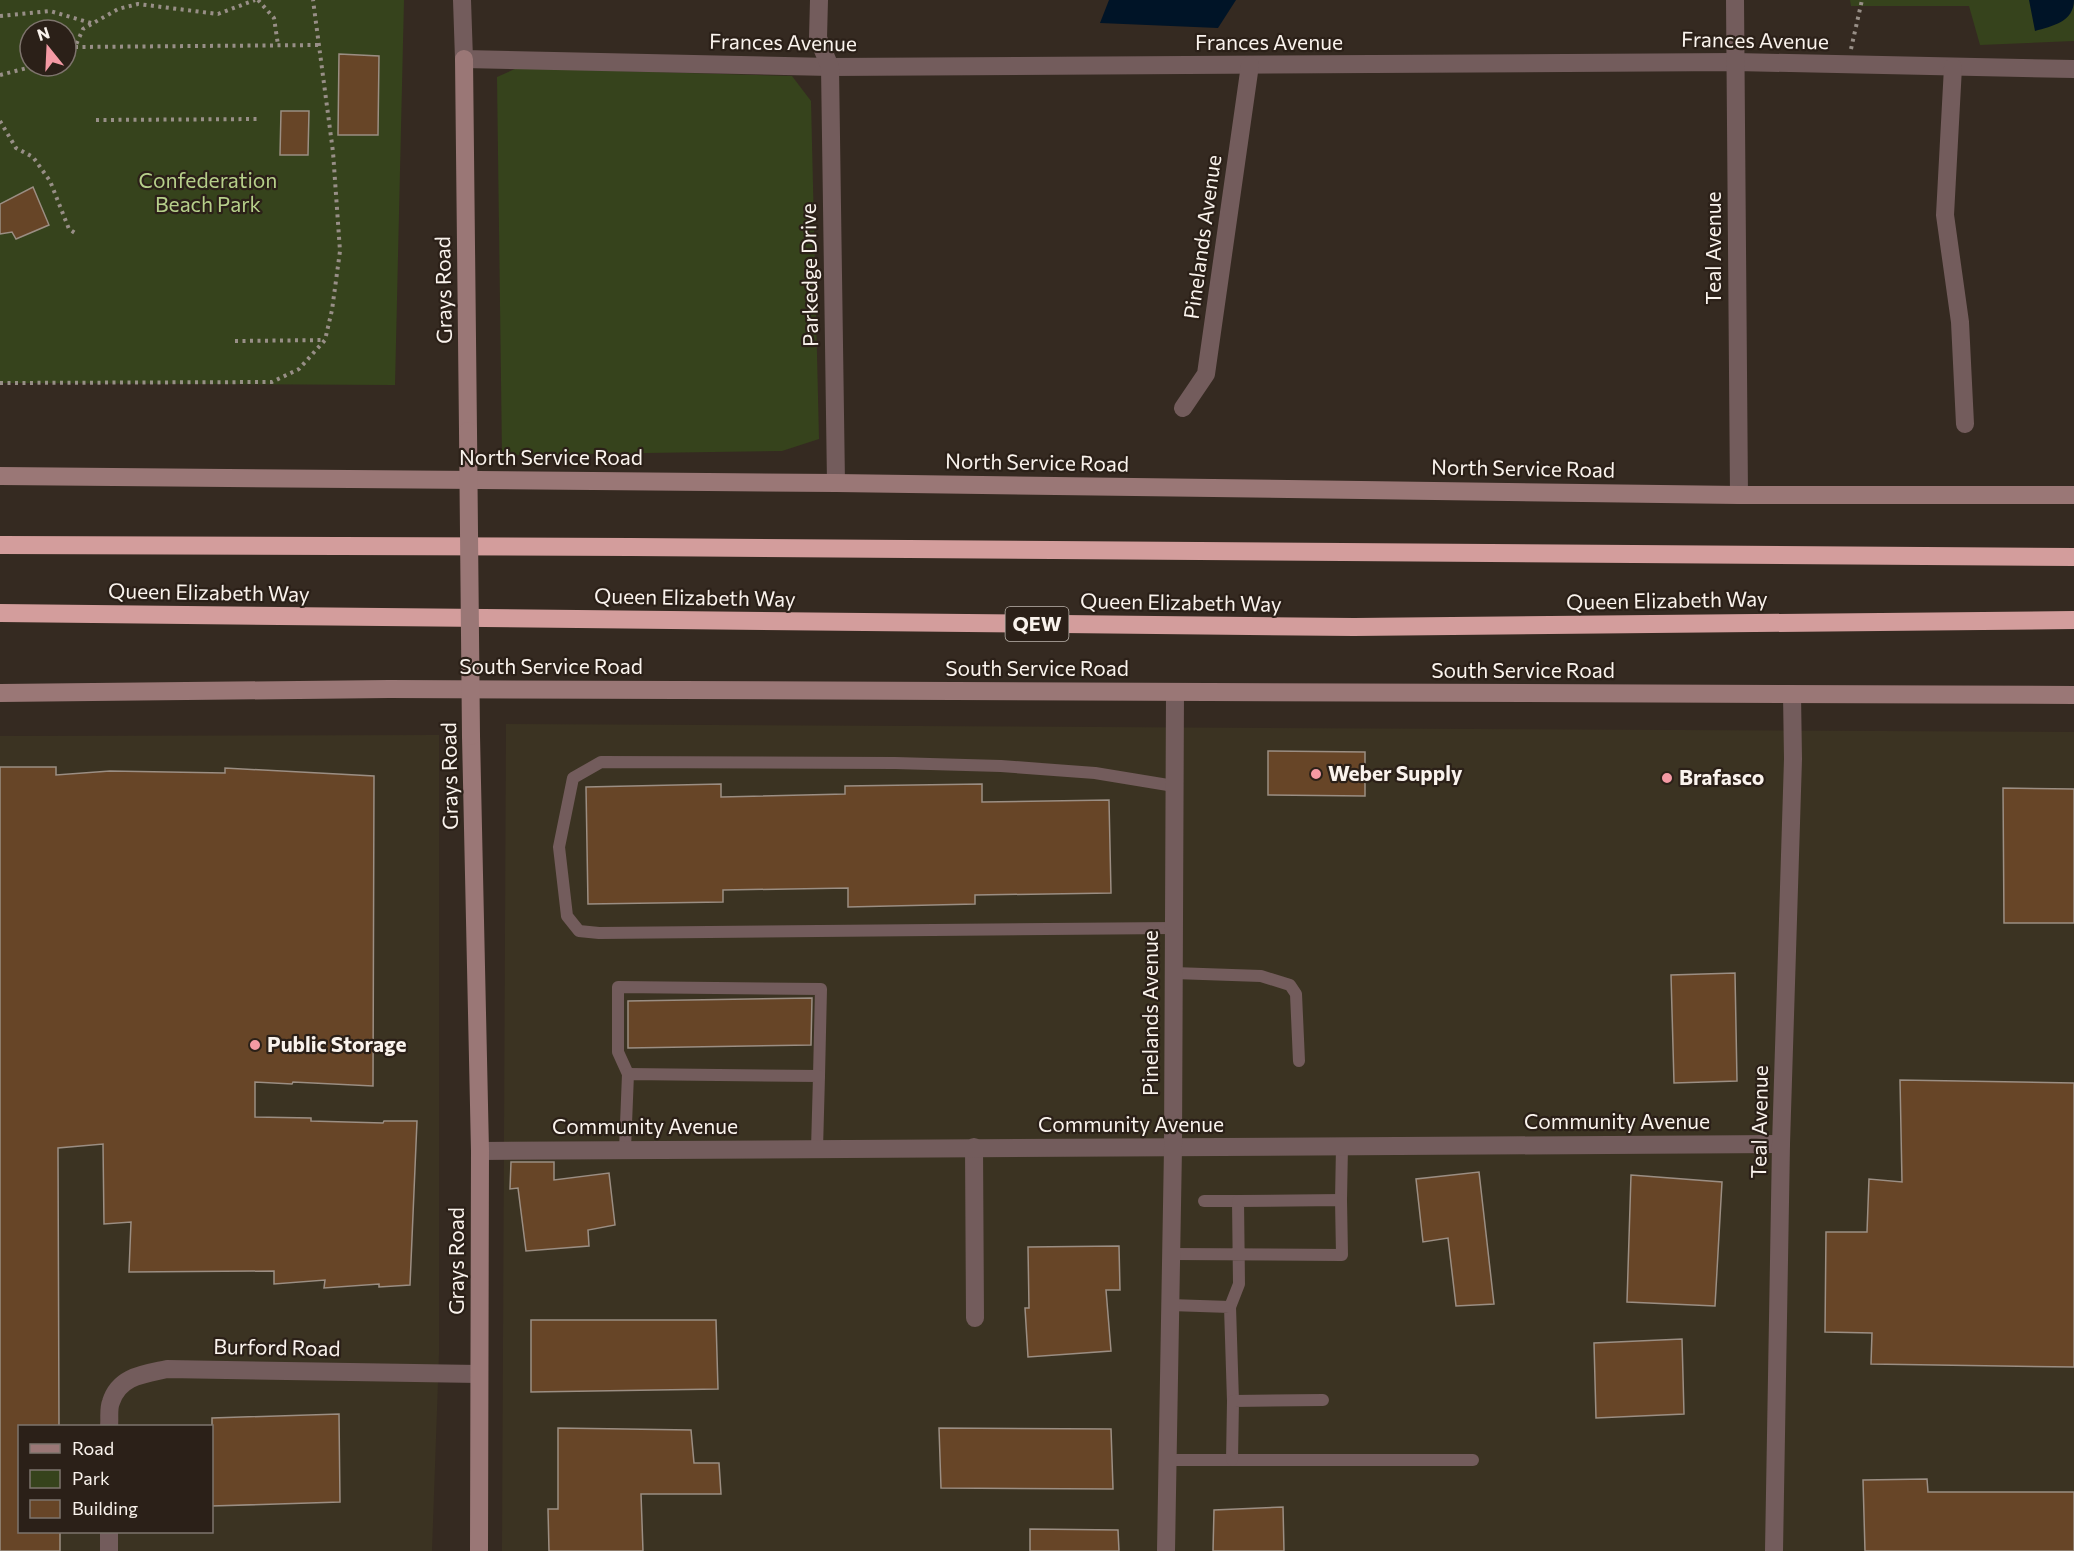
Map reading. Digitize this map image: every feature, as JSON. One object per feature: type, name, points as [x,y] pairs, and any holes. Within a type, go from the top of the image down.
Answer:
[{"type":"highway","points":[[0,545],[2074,557]]},
{"type":"highway","name":"Queen Elizabeth Way","points":[[0,613],[1354,627],[2074,620]]},
{"type":"street","name":"Grays Road","points":[[462,0],[471,736],[480,1151],[479,1551]]},
{"type":"street","points":[[819,0],[818,38],[830,67]]},
{"type":"street","name":"Teal Avenue","points":[[1735,0],[1738,495]]},
{"type":"street","name":"Frances Avenue","points":[[464,59],[830,67],[1736,62],[2074,69]]},
{"type":"street","name":"Pinelands Avenue","points":[[1183,408],[1206,374],[1250,65]]},
{"type":"street","name":"Parkedge Drive","points":[[830,67],[836,483]]},
{"type":"street","points":[[1953,67],[1945,215],[1960,322],[1965,424]]},
{"type":"street","name":"North Service Road","points":[[0,476],[836,483],[1738,495],[2074,495]]},
{"type":"street","name":"South Service Road","points":[[0,693],[389,689],[2074,694]]},
{"type":"street","name":"Pinelands Avenue","points":[[1166,1551],[1173,1148],[1175,692]]},
{"type":"street","name":"Teal Avenue","points":[[1774,1551],[1781,1144],[1793,768],[1792,694]]},
{"type":"street","name":"Community Avenue","points":[[480,1151],[1781,1144]]},
{"type":"street","points":[[974,1147],[975,1318]]},
{"type":"street","name":"Burford Road","points":[[109,1425],[110,1403],[119,1387],[133,1377],[167,1370],[480,1374]]},
{"type":"street","points":[[109,1533],[109,1551]]},
{"type":"lane","points":[[1174,786],[1095,773],[1001,766],[860,762],[601,762],[573,778],[559,847],[567,916],[579,931],[599,933],[1174,928]]},
{"type":"lane","points":[[1174,973],[1261,976],[1290,985],[1296,994],[1299,1061]]},
{"type":"lane","points":[[626,1149],[628,1074],[618,1052],[618,987],[821,989],[817,1149]]},
{"type":"lane","points":[[628,1074],[819,1076]]},
{"type":"lane","points":[[1171,1254],[1342,1256],[1342,1146]]},
{"type":"lane","points":[[1204,1201],[1341,1200]]},
{"type":"lane","points":[[1233,1460],[1230,1307],[1239,1284],[1238,1201]]},
{"type":"lane","points":[[1170,1305],[1230,1307]]},
{"type":"lane","points":[[1233,1401],[1323,1400]]},
{"type":"lane","points":[[1167,1460],[1473,1460]]},
{"type":"path","points":[[78,39],[82,29],[118,9],[138,4],[218,14],[257,0],[274,18],[278,45]]},
{"type":"path","points":[[0,383],[272,382],[299,369],[325,340],[332,310],[340,250],[333,152],[313,0]]},
{"type":"path","points":[[1847,65],[1862,0]]},
{"type":"path","points":[[0,16],[50,11],[92,24]]},
{"type":"path","points":[[78,47],[320,45]]},
{"type":"path","points":[[0,75],[18,70]]},
{"type":"path","points":[[96,120],[260,119]]},
{"type":"path","points":[[0,121],[16,148],[33,157],[50,181],[69,230],[75,233]]},
{"type":"path","points":[[235,341],[325,340]]},
{"type":"shaded area","points":[[506,724],[2074,732],[2074,1551],[502,1551]]},
{"type":"shaded area","name":"Public Storage","points":[[439,735],[439,1354],[432,1551],[0,1551],[0,736]]},
{"type":"green space","name":"Confederation Beach Park","points":[[0,0],[404,0],[395,385],[0,383]]},
{"type":"green space","points":[[1850,0],[2074,0],[2074,41],[1980,45],[1969,6],[1851,6]]},
{"type":"green space","points":[[517,68],[792,76],[811,101],[819,439],[782,451],[502,455],[497,77]]},
{"type":"water","points":[[1109,0],[1236,0],[1218,28],[1100,23]]},
{"type":"water","points":[[2029,0],[2074,0],[2070,13],[2061,22],[2035,31]]},
{"type":"building","points":[[339,54],[379,56],[378,135],[338,135]]},
{"type":"building","points":[[281,111],[309,111],[308,155],[280,155]]},
{"type":"building","points":[[33,187],[49,225],[16,239],[12,232],[0,234],[0,204]]},
{"type":"building","name":"Weber Supply","points":[[1268,751],[1365,752],[1365,796],[1268,795]]},
{"type":"building","name":"Public Storage","points":[[0,767],[56,767],[56,775],[110,771],[225,773],[225,768],[374,776],[373,1086],[255,1082],[255,1117],[383,1123],[384,1121],[417,1121],[410,1285],[379,1287],[379,1284],[324,1288],[325,1280],[274,1284],[274,1271],[129,1272],[131,1222],[104,1224],[103,1144],[58,1148],[59,1425],[18,1425],[18,1533],[60,1533],[60,1551],[0,1551]]},
{"type":"building","points":[[721,784],[721,797],[845,794],[845,786],[982,784],[982,802],[1109,800],[1111,893],[975,895],[975,904],[848,907],[848,888],[723,890],[723,902],[588,904],[586,787]]},
{"type":"building","points":[[2003,788],[2074,789],[2074,923],[2004,923]]},
{"type":"building","points":[[1735,973],[1737,1081],[1674,1083],[1671,975]]},
{"type":"building","points":[[812,998],[811,1045],[628,1048],[628,1001]]},
{"type":"building","points":[[1900,1080],[2074,1083],[2074,1367],[1871,1364],[1872,1333],[1825,1332],[1826,1232],[1867,1232],[1869,1179],[1902,1182]]},
{"type":"building","points":[[511,1162],[554,1162],[554,1180],[609,1173],[615,1225],[588,1230],[589,1246],[526,1251],[518,1188],[510,1189]]},
{"type":"building","points":[[1479,1172],[1494,1304],[1456,1306],[1448,1238],[1423,1242],[1416,1179]]},
{"type":"building","points":[[1631,1175],[1722,1182],[1715,1306],[1627,1302]]},
{"type":"building","points":[[1119,1246],[1120,1290],[1106,1290],[1111,1351],[1028,1357],[1025,1308],[1029,1308],[1028,1247]]},
{"type":"building","points":[[531,1320],[716,1320],[718,1389],[531,1392]]},
{"type":"building","points":[[1682,1339],[1684,1414],[1596,1418],[1594,1343]]},
{"type":"building","points":[[339,1414],[340,1502],[213,1506],[212,1418]]},
{"type":"building","points":[[558,1428],[691,1430],[694,1463],[719,1463],[721,1494],[641,1494],[643,1551],[549,1551],[548,1509],[558,1509]]},
{"type":"building","points":[[939,1428],[1111,1429],[1113,1489],[941,1488]]},
{"type":"building","points":[[1927,1479],[1928,1492],[2074,1492],[2074,1551],[1865,1551],[1863,1480]]},
{"type":"building","points":[[1283,1507],[1284,1551],[1213,1551],[1214,1510]]},
{"type":"building","points":[[1030,1529],[1118,1530],[1119,1551],[1030,1551]]},
{"type":"place","name":"Weber Supply","points":[[1316,774]]},
{"type":"place","name":"Brafasco","points":[[1667,778]]},
{"type":"place","name":"Public Storage","points":[[255,1045]]}]
